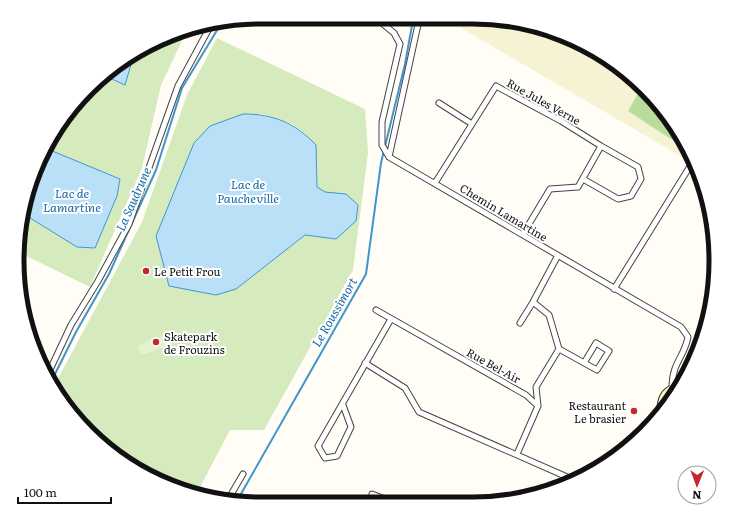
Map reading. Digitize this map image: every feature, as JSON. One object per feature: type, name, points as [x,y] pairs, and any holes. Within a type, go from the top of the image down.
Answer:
[{"type":"main road","points":[[662,401],[665,393],[670,390]]},
{"type":"street","name":"Chemin Lamartine","points":[[383,24],[394,33],[400,44],[382,122],[382,145],[389,157],[523,234],[558,257],[680,328],[688,337],[687,345],[674,367],[672,374],[674,385]]},
{"type":"street","points":[[389,157],[418,24]]},
{"type":"street","points":[[50,369],[71,325],[98,281],[129,224],[178,86],[209,30]]},
{"type":"street","name":"Rue Jules Verne","points":[[434,183],[496,86],[561,121],[601,146]]},
{"type":"street","points":[[439,103],[472,124]]},
{"type":"street","points":[[523,234],[550,189],[578,187],[601,146],[638,167],[641,180],[631,196],[618,199],[583,179]]},
{"type":"street","points":[[614,289],[690,167]]},
{"type":"street","points":[[520,323],[558,257]]},
{"type":"street","points":[[533,302],[549,315],[559,349],[584,363],[597,370],[609,351],[596,343],[584,363]]},
{"type":"street","name":"Rue Bel-Air","points":[[376,310],[526,395],[538,406]]},
{"type":"street","points":[[343,405],[351,427],[337,456],[325,458],[318,446],[343,405],[365,363],[391,319]]},
{"type":"street","points":[[517,454],[538,406],[536,387],[559,349]]},
{"type":"street","points":[[365,363],[405,388],[419,412],[568,477]]},
{"type":"street","points":[[232,495],[243,474]]},
{"type":"street","points":[[372,494],[380,497]]},
{"type":"shaded area","points":[[463,24],[472,24],[503,26],[534,32],[563,42],[591,56],[616,73],[639,92],[629,111],[678,144],[687,160],[461,28]]},
{"type":"green space","points":[[184,37],[161,85],[142,168],[90,287],[24,255],[26,230],[28,217],[77,247],[95,248],[117,196],[120,179],[51,151],[64,129],[93,93],[110,78],[125,85],[132,62],[156,48]]},
{"type":"green space","points":[[217,38],[365,109],[368,153],[353,270],[264,430],[230,430],[199,489],[156,473],[117,448],[93,428],[73,404],[57,380],[142,222],[187,95]],"holes":[[[261,114],[292,124],[305,134],[317,172],[317,187],[325,192],[346,194],[336,239],[305,235],[236,289],[156,236],[194,143]]]},
{"type":"green space","points":[[639,92],[660,117],[678,144],[628,111]]},
{"type":"green space","name":"Skatepark de Frouzins","points":[[165,336],[167,346],[142,355],[137,346],[153,338]]},
{"type":"water","points":[[132,62],[125,85],[110,78]]},
{"type":"water","name":"Lac de Paucheville","points":[[243,114],[254,114],[283,121],[308,137],[316,145],[317,187],[325,192],[346,194],[358,205],[356,221],[336,239],[305,235],[236,289],[216,295],[169,286],[156,236],[194,143],[210,126]]},
{"type":"water","name":"Lac de Lamartine","points":[[51,151],[120,179],[117,196],[95,248],[77,247],[28,217],[37,184]]},
{"type":"waterway","name":"Le Roussimort","points":[[240,496],[366,274],[381,163],[405,64],[412,24]]},
{"type":"waterway","name":"La Saudrune","points":[[54,376],[76,332],[109,274],[156,170],[182,88],[218,28]]},
{"type":"place","name":"Le Petit Frou","points":[[146,271]]},
{"type":"place","name":"Skatepark de Frouzins","points":[[156,342]]},
{"type":"place","name":"Restaurant Le brasier","points":[[634,411]]}]
